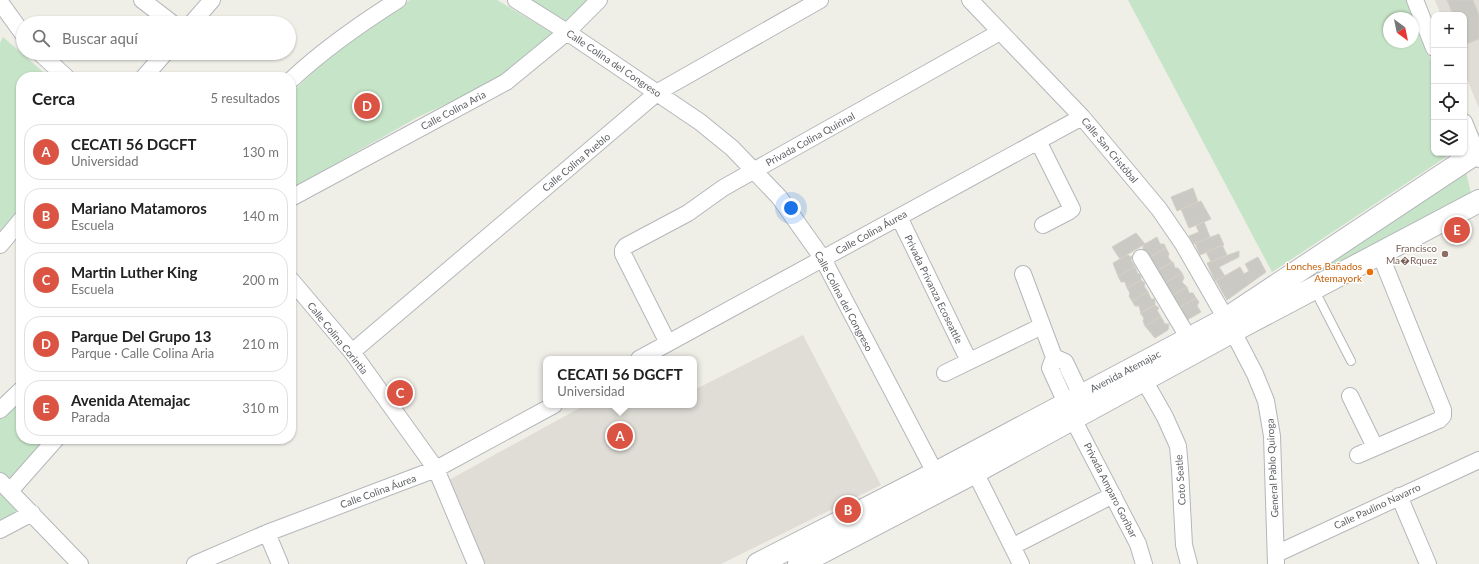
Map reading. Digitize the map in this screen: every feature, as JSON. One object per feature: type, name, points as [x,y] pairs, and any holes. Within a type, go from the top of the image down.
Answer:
[{"type":"main road","name":"Avenida Atemajac","points":[[758,564],[940,481],[975,472],[1073,405],[1144,380],[1229,325],[1478,154]]},
{"type":"main road","name":"Avenida Atemajac","points":[[807,562],[940,481],[1188,337],[1229,325],[1314,288],[1479,201]]},
{"type":"street","points":[[142,0],[163,16]]},
{"type":"street","points":[[198,16],[212,0]]},
{"type":"street","points":[[296,75],[356,26],[398,0]]},
{"type":"street","name":"Calle Colina del Congreso","points":[[516,0],[658,92],[700,122],[732,148],[755,170],[779,197],[823,259],[940,481]]},
{"type":"street","name":"Calle Colina Aria","points":[[296,195],[506,82],[567,32],[598,0]]},
{"type":"street","name":"Calle Colina Pueblo","points":[[352,352],[658,92],[820,0]]},
{"type":"street","name":"Calle San Cristóbal","points":[[970,0],[1082,117],[1158,209],[1184,244],[1229,325]]},
{"type":"street","points":[[1415,0],[1431,40]]},
{"type":"street","points":[[0,2],[16,24]]},
{"type":"street","name":"Privada Colina Quirinal","points":[[668,343],[623,254],[623,250],[626,246],[688,213],[723,188],[1000,32]]},
{"type":"street","points":[[48,60],[61,72]]},
{"type":"street","points":[[148,72],[159,60]]},
{"type":"street","name":"Calle Colina Áurea","points":[[644,356],[1082,117]]},
{"type":"street","points":[[1467,129],[1478,154]]},
{"type":"street","points":[[1038,141],[1072,209],[1044,225]]},
{"type":"street","name":"Privada Privanza Ecoseattle","points":[[899,217],[969,361]]},
{"type":"street","points":[[0,245],[16,226]]},
{"type":"street","points":[[1358,455],[1439,420],[1444,416],[1443,410],[1380,254]]},
{"type":"street","points":[[1141,258],[1188,337]]},
{"type":"street","points":[[945,373],[1042,326],[1023,274]]},
{"type":"street","name":"Calle Colina Corintia","points":[[296,286],[352,352],[436,469],[476,564]]},
{"type":"street","name":"General Pablo Quiroga","points":[[1229,325],[1261,388],[1270,416],[1276,559]]},
{"type":"street","name":"Privada Amparo Goribar","points":[[1042,326],[1054,357],[1065,362],[1073,405],[1112,494],[1138,544],[1144,564]]},
{"type":"street","name":"Coto Seatle","points":[[1144,380],[1165,417],[1178,446],[1184,545],[1189,564]]},
{"type":"street","points":[[0,410],[16,395]]},
{"type":"street","points":[[1350,396],[1376,447]]},
{"type":"street","name":"Calle Colina Áurea","points":[[195,564],[267,532],[436,469],[548,408]]},
{"type":"street","points":[[51,444],[5,486],[80,564]]},
{"type":"street","name":"Calle Paulino Navarro","points":[[1276,559],[1399,496],[1479,460]]},
{"type":"street","points":[[975,472],[1021,564]]},
{"type":"street","points":[[1021,542],[1112,494]]},
{"type":"street","points":[[1399,496],[1428,564]]},
{"type":"street","points":[[0,530],[32,513]]},
{"type":"street","points":[[267,532],[280,564]]},
{"type":"lane","points":[[1314,288],[1351,362]]},
{"type":"shaded area","points":[[1435,0],[1479,0],[1479,108],[1467,79],[1467,12],[1440,12]]},
{"type":"shaded area","points":[[803,335],[881,485],[721,564],[483,564],[449,480],[580,408],[697,408],[697,388]]},
{"type":"green space","points":[[410,0],[497,0],[554,34],[498,80],[418,117],[296,186],[296,89],[335,49]]},
{"type":"green space","points":[[527,0],[588,0],[567,24]]},
{"type":"green space","points":[[1128,0],[1407,0],[1412,12],[1383,12],[1383,48],[1419,48],[1419,30],[1431,60],[1431,156],[1447,156],[1272,272]]},
{"type":"green space","points":[[3,37],[16,48],[16,60],[29,60],[43,72],[16,72],[16,213],[0,231],[0,43]]},
{"type":"green space","points":[[1465,168],[1471,193],[1347,262],[1232,316]]},
{"type":"green space","points":[[16,401],[16,444],[43,444],[10,482],[0,472],[0,415]]},
{"type":"green space","points":[[0,493],[20,512],[0,522]]},
{"type":"building","points":[[1447,0],[1473,0],[1479,15],[1479,39],[1467,44],[1467,12],[1452,12]]},
{"type":"building","points":[[1193,188],[1198,202],[1177,211],[1171,197]]},
{"type":"building","points":[[1201,201],[1211,219],[1189,228],[1181,209]]},
{"type":"building","points":[[1204,222],[1210,237],[1194,244],[1189,236],[1199,232],[1196,226]]},
{"type":"building","points":[[1136,233],[1145,244],[1120,259],[1112,247]]},
{"type":"building","points":[[1219,234],[1224,245],[1200,255],[1195,243]]},
{"type":"building","points":[[1157,237],[1160,244],[1164,244],[1166,248],[1150,257],[1146,251],[1143,251],[1143,245]]},
{"type":"building","points":[[1222,245],[1227,255],[1211,262],[1206,252]]},
{"type":"building","points":[[1166,248],[1169,254],[1168,257],[1172,262],[1158,270],[1153,268],[1154,265],[1150,257]]},
{"type":"building","points":[[1239,251],[1239,257],[1219,267],[1225,276],[1215,281],[1207,263]]},
{"type":"building","points":[[1127,255],[1132,257],[1131,260],[1135,267],[1118,276],[1113,263]]},
{"type":"building","points":[[1258,257],[1266,272],[1227,300],[1216,281],[1240,267],[1244,274],[1249,271],[1245,264]]},
{"type":"building","points":[[1173,262],[1175,268],[1178,268],[1182,273],[1165,283],[1161,275],[1158,275],[1158,270]]},
{"type":"building","points":[[1135,267],[1138,274],[1141,274],[1141,280],[1127,288],[1125,282],[1121,282],[1118,276]]},
{"type":"building","points":[[1182,273],[1184,278],[1182,282],[1187,287],[1173,295],[1168,292],[1169,290],[1165,283]]},
{"type":"building","points":[[1141,280],[1145,283],[1144,286],[1148,292],[1132,301],[1127,288]]},
{"type":"building","points":[[1187,287],[1189,293],[1193,293],[1196,298],[1180,307],[1176,300],[1173,300],[1173,295]]},
{"type":"building","points":[[1148,292],[1151,299],[1155,299],[1155,305],[1141,313],[1139,306],[1135,306],[1132,301]]},
{"type":"building","points":[[1196,298],[1199,302],[1197,306],[1201,312],[1187,320],[1182,317],[1184,314],[1180,307]]},
{"type":"building","points":[[1155,305],[1159,308],[1157,310],[1161,317],[1145,326],[1143,321],[1144,318],[1140,313]]},
{"type":"building","points":[[1161,317],[1165,324],[1169,324],[1168,330],[1155,338],[1145,326]]},
{"type":"place","name":"Parque Del Grupo 13","points":[[367,106]]},
{"type":"place","name":"Avenida Atemajac","points":[[1457,230]]},
{"type":"place","name":"Francisco Ma�Rquez","points":[[1445,254]]},
{"type":"place","name":"Lonches Bañados Atemayork","points":[[1370,272]]},
{"type":"place","name":"Martin Luther King","points":[[400,393]]},
{"type":"place","name":"CECATI 56 DGCFT","points":[[620,436]]},
{"type":"place","name":"Mariano Matamoros","points":[[848,510]]}]
